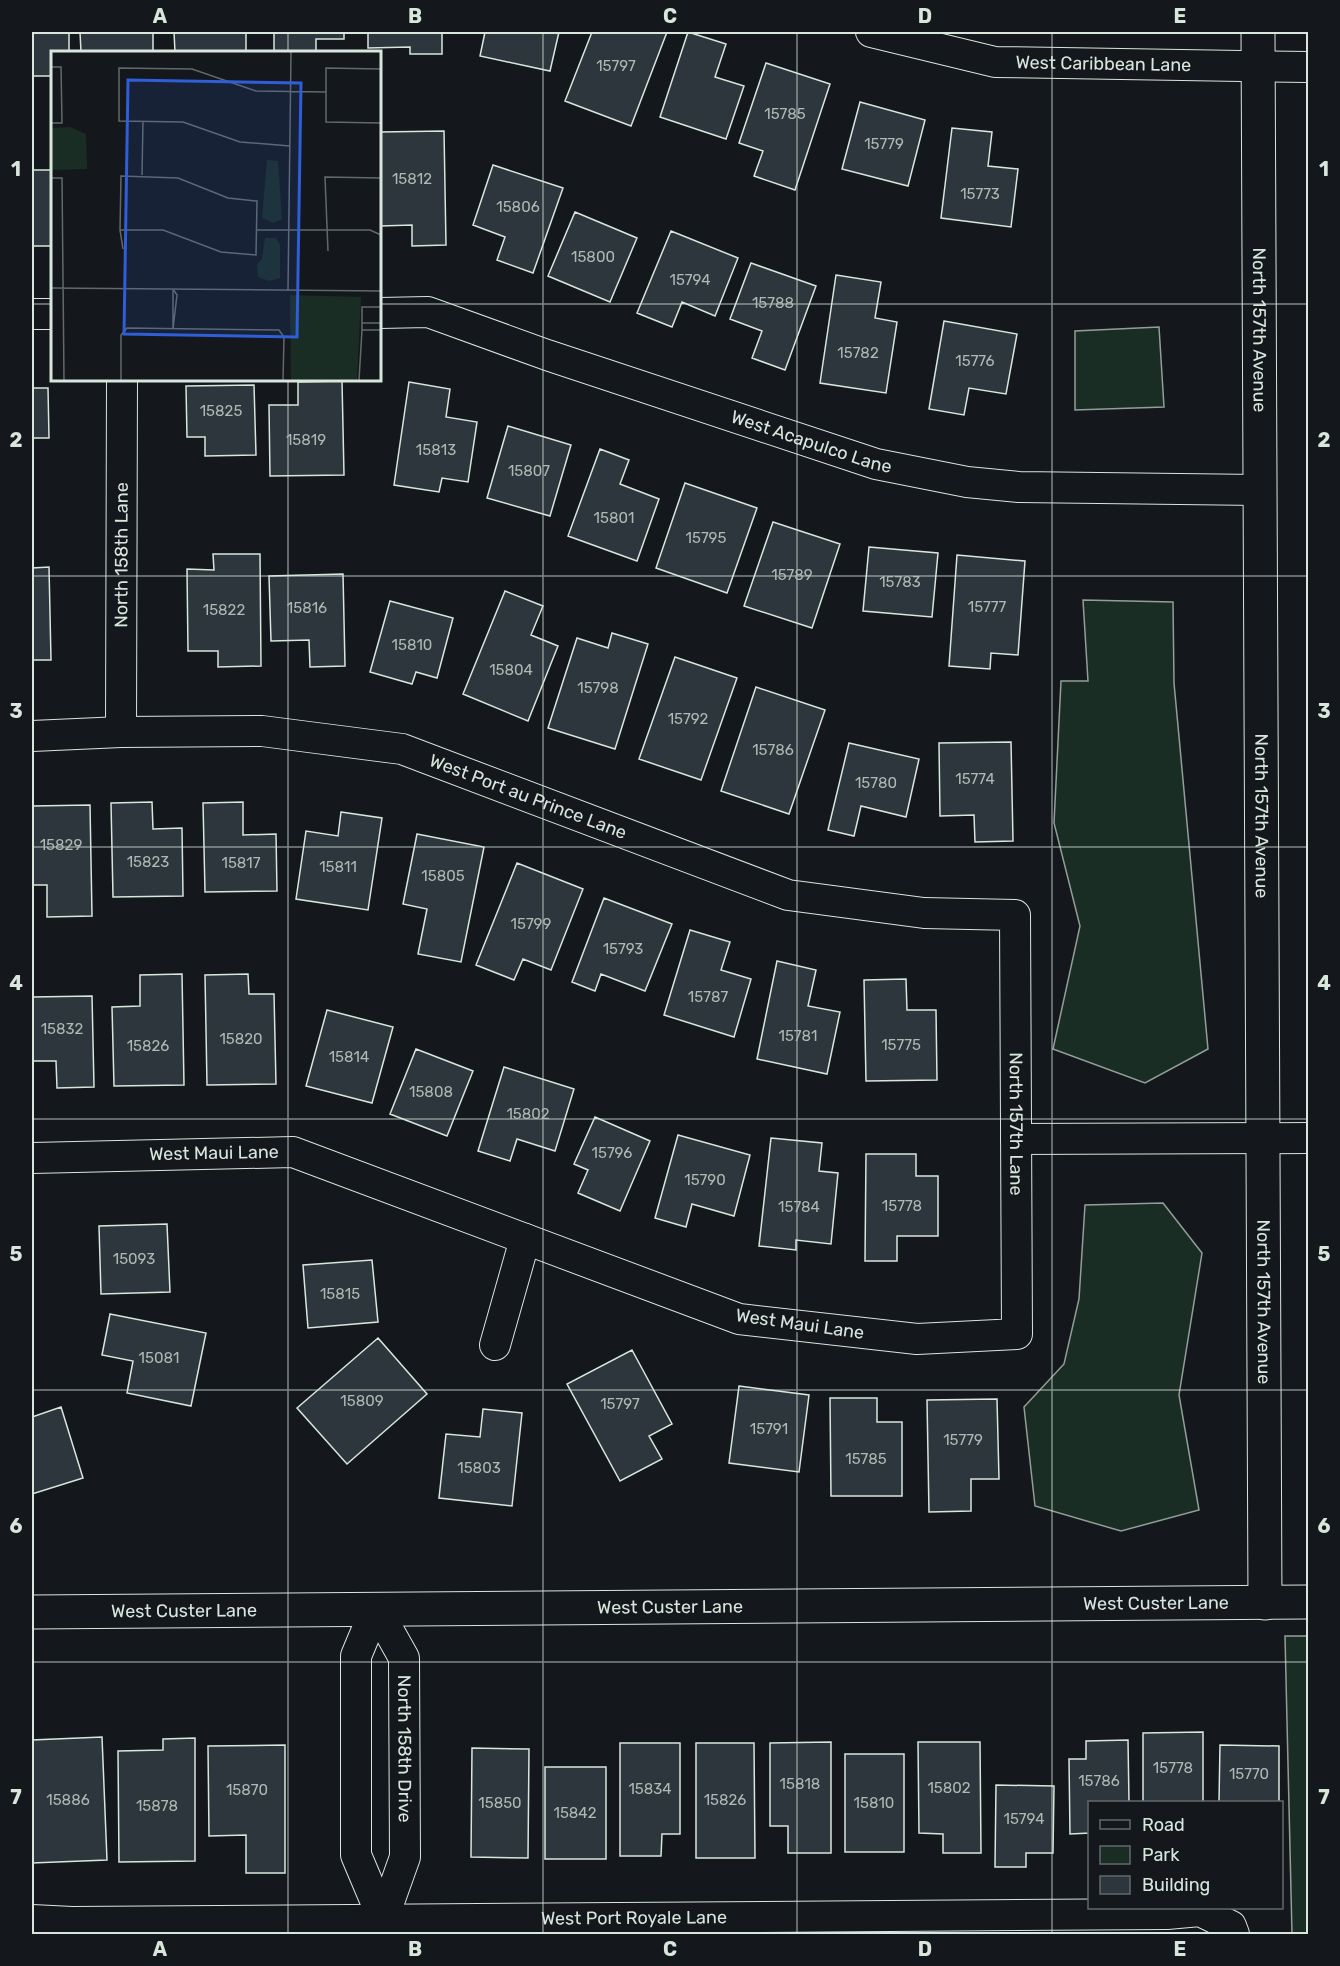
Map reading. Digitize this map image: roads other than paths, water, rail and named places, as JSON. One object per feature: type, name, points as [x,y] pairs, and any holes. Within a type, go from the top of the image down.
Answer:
[{"type":"street","name":"West Caribbean Lane","points":[[871,32],[902,35],[995,62],[1308,67]]},
{"type":"street","name":"North 157th Avenue","points":[[1258,32],[1265,1603]]},
{"type":"street","name":"West Acapulco Lane","points":[[381,313],[428,312],[547,355],[876,465],[967,482],[1019,488],[1259,490]]},
{"type":"street","points":[[32,314],[51,314]]},
{"type":"street","name":"North 158th Lane","points":[[121,732],[122,381]]},
{"type":"street","name":"West Port au Prince Lane","points":[[32,736],[121,732],[262,731],[402,749],[788,895],[924,913],[1015,915]]},
{"type":"street","name":"North 157th Lane","points":[[1015,915],[1017,1334]]},
{"type":"street","points":[[1016,1139],[1308,1138]]},
{"type":"street","name":"West Maui Lane","points":[[32,1158],[293,1152],[739,1319],[917,1339],[1017,1334]]},
{"type":"street","points":[[495,1345],[525,1239]]},
{"type":"street","name":"West Custer Lane","points":[[32,1612],[1308,1602]]},
{"type":"street","points":[[376,1608],[356,1656],[357,1855],[383,1919]]},
{"type":"street","name":"North 158th Drive","points":[[376,1608],[404,1658],[405,1857],[383,1919]]},
{"type":"street","points":[[356,1787],[406,1788]]},
{"type":"street","name":"West Port Royale Lane","points":[[32,1920],[84,1922],[1155,1914],[1200,1911],[1233,1930]]}]
